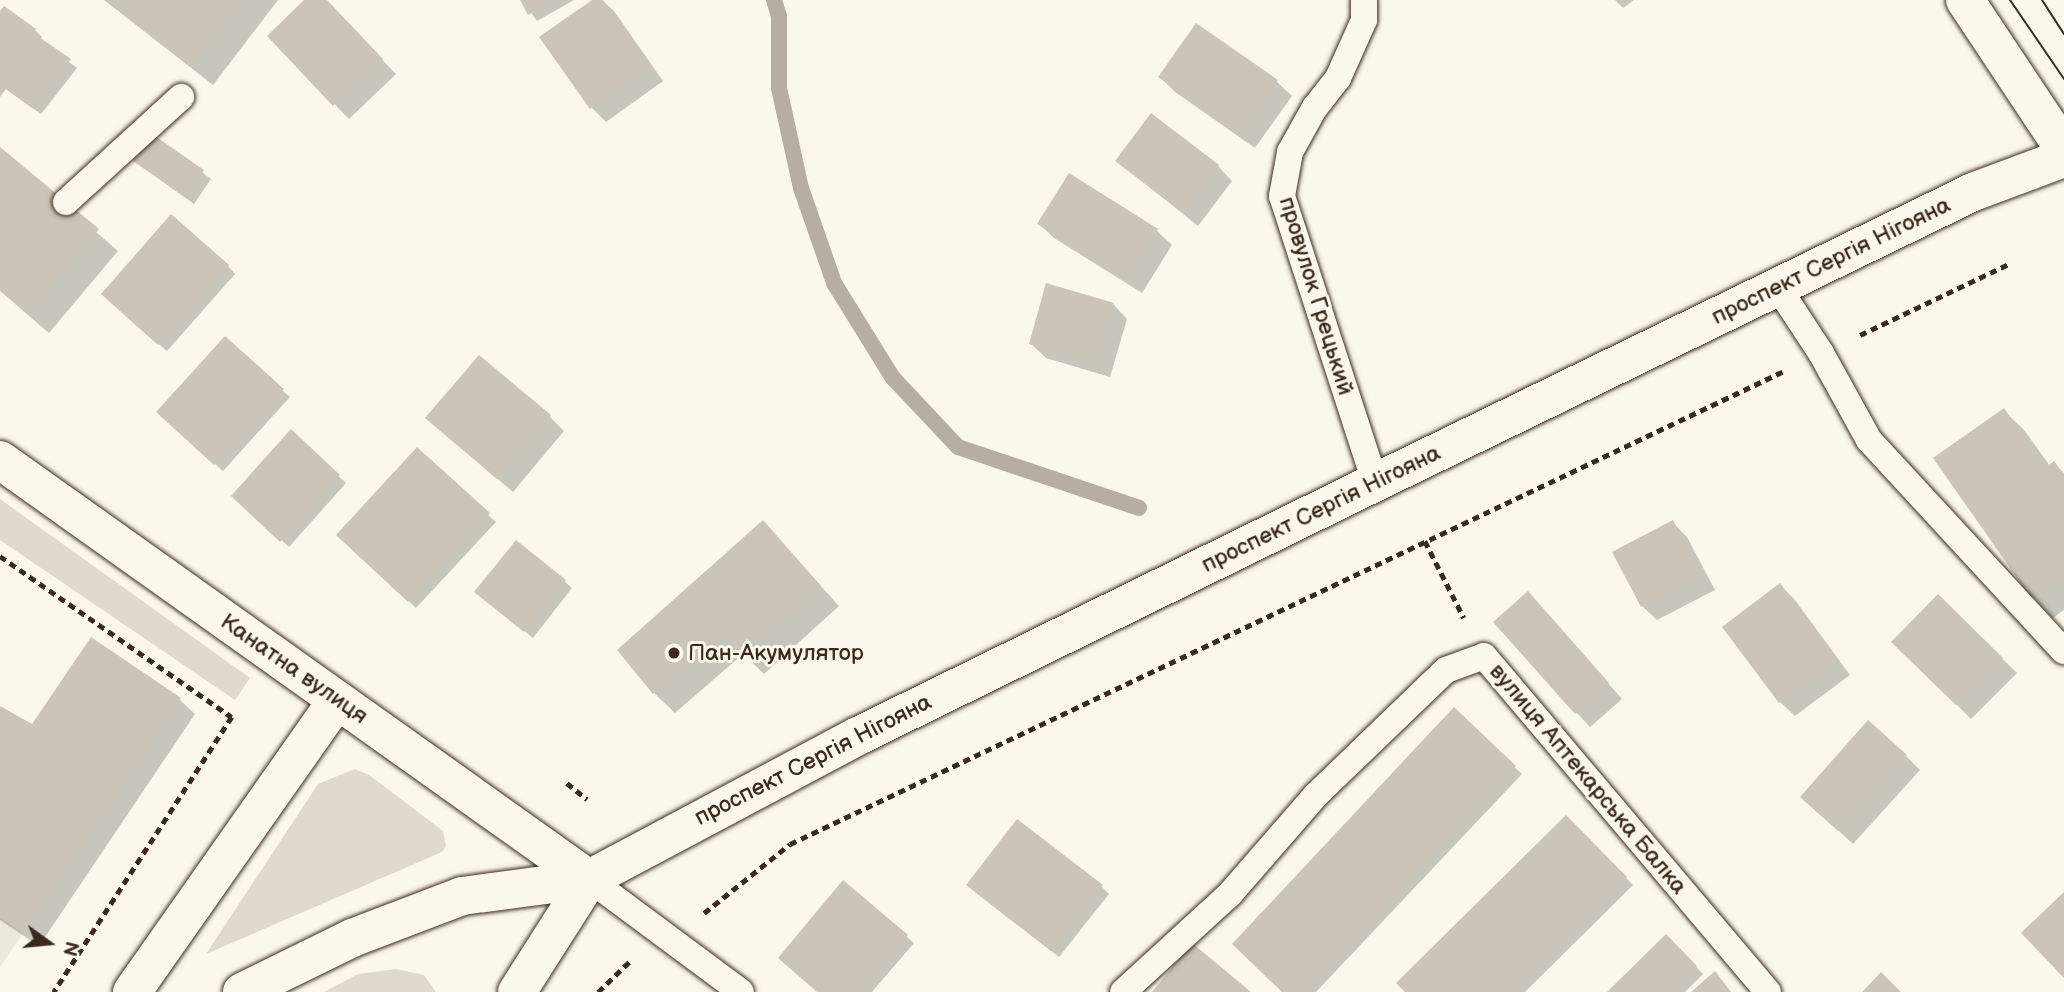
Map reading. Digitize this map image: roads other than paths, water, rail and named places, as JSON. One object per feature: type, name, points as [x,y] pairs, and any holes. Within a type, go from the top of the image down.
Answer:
[{"type":"main road","points":[[1965,0],[2064,149]]},
{"type":"main road","name":"проспект Сергія Нігояна","points":[[589,879],[858,736],[1375,482],[1973,192],[2064,158]]},
{"type":"main road","name":"Канатна вулиця","points":[[0,460],[589,879]]},
{"type":"main road","points":[[132,992],[337,700]]},
{"type":"main road","points":[[242,992],[352,938],[462,896],[589,879]]},
{"type":"main road","points":[[517,992],[589,879]]},
{"type":"lane","name":"провулок Грецький","points":[[1364,0],[1364,20],[1338,78],[1315,107],[1290,152],[1282,196],[1375,482]]},
{"type":"lane","points":[[66,202],[181,97]]},
{"type":"lane","points":[[1777,286],[1821,353],[1869,440],[2064,651]]},
{"type":"lane","name":"вулиця Аптекарська Балка","points":[[1123,992],[1230,894],[1316,794],[1446,670],[1484,656],[1768,992]]},
{"type":"lane","points":[[589,879],[741,992]]},
{"type":"waterway","points":[[774,0],[779,16],[779,88],[801,188],[834,283],[893,378],[958,447],[1139,508]]},
{"type":"tram line","points":[[2010,0],[2064,79]]},
{"type":"tram line","points":[[2042,0],[2064,34]]},
{"type":"place","name":"Пан-Акумулятор","points":[[674,653]]}]
